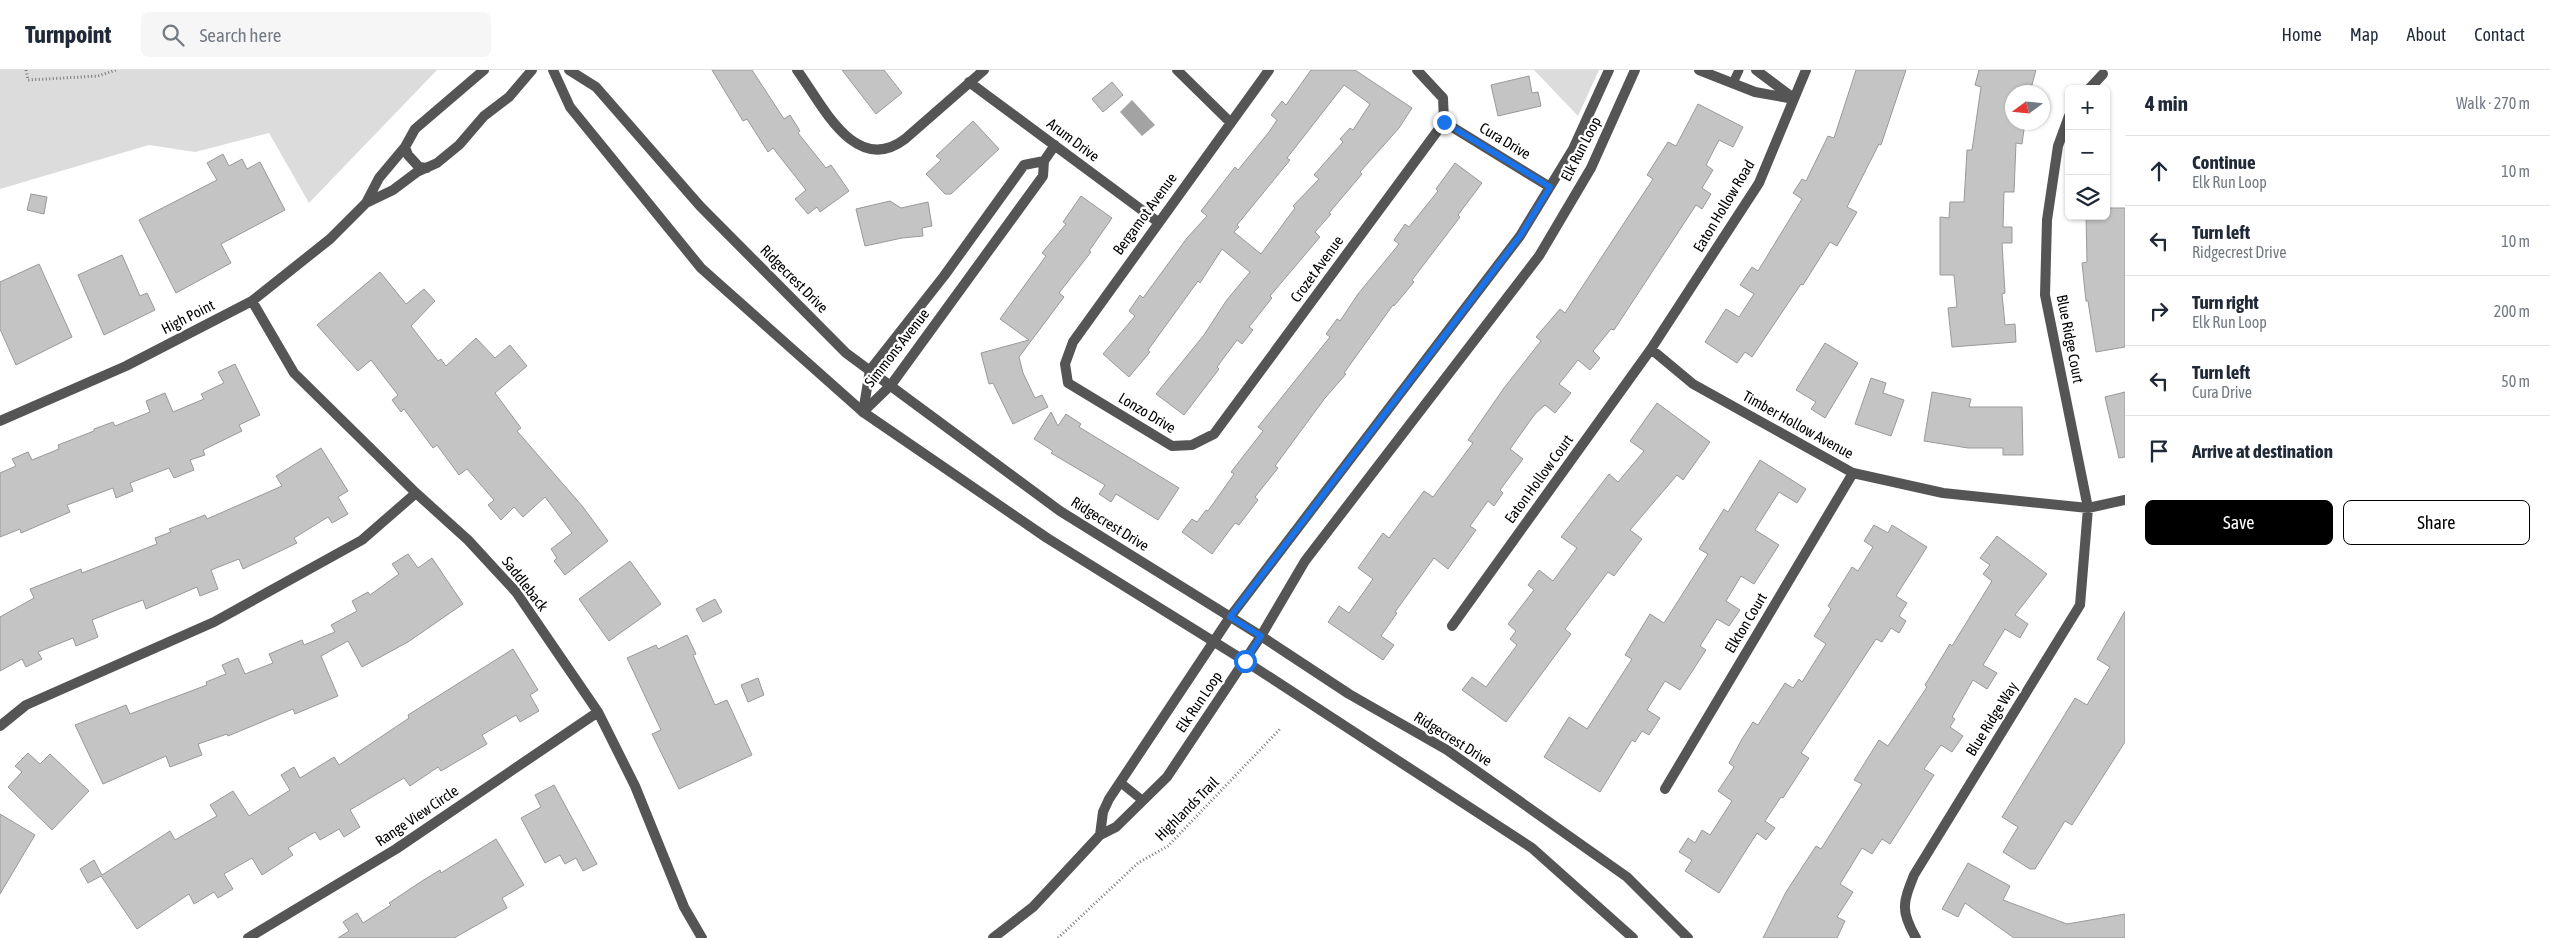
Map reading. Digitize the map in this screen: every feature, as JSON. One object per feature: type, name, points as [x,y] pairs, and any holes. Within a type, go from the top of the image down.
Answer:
[{"type":"street","name":"High Point","points":[[0,421],[126,366],[252,301],[330,239],[366,203],[379,178],[405,147],[415,129],[484,70]]},
{"type":"street","name":"High Point","points":[[366,203],[393,190],[437,163],[459,145],[484,116],[510,97],[532,70]]},
{"type":"street","points":[[553,70],[570,107],[701,268],[863,412],[1047,538],[1245,661],[1532,848],[1633,938]]},
{"type":"street","name":"Ridgecrest Drive","points":[[569,70],[596,87],[700,206],[846,353],[1060,511],[1261,636],[1349,694],[1447,750],[1627,877],[1688,938]]},
{"type":"street","points":[[797,70],[846,139],[869,150],[881,150],[896,146],[984,70]]},
{"type":"street","points":[[1177,70],[1230,122]]},
{"type":"street","name":"Bergamot Avenue","points":[[1068,383],[1065,364],[1073,342],[1269,70]]},
{"type":"street","points":[[1417,70],[1442,98],[1444,122]]},
{"type":"street","name":"Elk Run Loop","points":[[1100,835],[1103,812],[1213,641],[1520,236],[1573,149],[1609,70]]},
{"type":"street","name":"Elk Run Loop","points":[[993,938],[1033,907],[1100,835],[1116,827],[1167,777],[1261,636],[1305,561],[1539,256],[1592,168],[1635,70]]},
{"type":"street","points":[[1699,70],[1755,92],[1794,99]]},
{"type":"street","points":[[1756,70],[1794,99]]},
{"type":"street","name":"Eaton Hollow Road","points":[[1650,349],[1759,183],[1806,70]]},
{"type":"street","points":[[2093,85],[2103,74]]},
{"type":"street","name":"Arum Drive","points":[[969,82],[1158,222]]},
{"type":"street","name":"Cura Drive","points":[[1444,122],[1550,187]]},
{"type":"street","name":"Crozet Avenue","points":[[1214,434],[1444,122]]},
{"type":"street","name":"Blue Ridge Court","points":[[2065,127],[2058,146],[2047,220],[2045,295],[2088,508]]},
{"type":"street","name":"Simmons Avenue","points":[[863,412],[891,385],[1043,176],[1044,161],[1055,145]]},
{"type":"street","points":[[405,147],[408,155],[419,168],[427,168]]},
{"type":"street","name":"Simmons Avenue","points":[[863,412],[870,370],[944,276],[1024,165],[1044,161]]},
{"type":"street","name":"Saddleback","points":[[252,301],[294,373],[416,493],[468,540],[516,592],[598,712],[635,786],[684,907],[702,938]]},
{"type":"street","name":"Timber Hollow Avenue","points":[[1650,349],[1693,384],[1852,473],[1943,493],[2088,508],[2125,500]]},
{"type":"street","name":"Eaton Hollow Court","points":[[1452,626],[1650,349]]},
{"type":"street","name":"Lonzo Drive","points":[[1068,383],[1172,446],[1192,446],[1214,434]]},
{"type":"street","name":"Elkton Court","points":[[1665,789],[1852,473]]},
{"type":"street","points":[[0,726],[26,704],[214,622],[362,540],[416,493]]},
{"type":"street","name":"Blue Ridge Way","points":[[1916,938],[1909,926],[1904,902],[1914,875],[2080,605],[2088,508]]},
{"type":"street","name":"Range View Circle","points":[[248,938],[396,848],[598,712]]},
{"type":"lane","points":[[1733,83],[1739,70]]},
{"type":"lane","points":[[1121,783],[1142,800]]},
{"type":"path","points":[[26,70],[28,80],[98,76],[116,70]]},
{"type":"path","name":"Highlands Trail","points":[[1058,938],[1138,863],[1168,846],[1280,729]]},
{"type":"shaded area","points":[[0,70],[437,70],[309,203],[269,133],[195,152],[149,145],[0,189]]},
{"type":"shaded area","points":[[1534,70],[1599,70],[1578,116]]},
{"type":"shaded area","points":[[1132,100],[1155,125],[1142,136],[1120,112]]},
{"type":"building","points":[[712,70],[752,70],[784,119],[790,115],[800,131],[798,133],[826,168],[831,165],[849,191],[820,212],[817,207],[808,214],[795,199],[806,190],[773,148],[768,152],[747,119],[743,121]]},
{"type":"building","points":[[842,70],[884,70],[902,93],[876,114]]},
{"type":"building","points":[[1311,70],[1355,70],[1412,108],[1399,128],[1360,172],[1362,174],[1315,232],[1320,237],[1270,296],[1272,298],[1249,327],[1253,330],[1242,344],[1237,340],[1217,367],[1219,369],[1184,415],[1156,394],[1204,335],[1226,301],[1250,272],[1222,249],[1200,283],[1198,281],[1148,350],[1150,352],[1129,377],[1103,354],[1135,316],[1129,311],[1140,295],[1143,298],[1187,238],[1207,216],[1201,211],[1235,167],[1238,170],[1269,132],[1277,120],[1271,115],[1282,101],[1286,105]],"holes":[[[1344,85],[1370,104],[1353,130],[1350,128],[1340,139],[1343,142],[1314,175],[1319,179],[1293,206],[1295,208],[1261,254],[1234,232],[1239,227],[1237,225],[1290,160],[1287,158]]]},
{"type":"building","points":[[1856,70],[1906,70],[1881,145],[1879,144],[1847,207],[1857,212],[1837,246],[1830,242],[1803,285],[1801,284],[1752,357],[1745,352],[1737,363],[1705,342],[1726,309],[1739,317],[1754,294],[1740,285],[1752,267],[1758,271],[1802,199],[1793,193],[1802,179],[1806,181],[1828,136],[1834,138]]},
{"type":"building","points":[[1979,70],[2036,70],[2032,85],[2005,85],[2005,130],[2024,130],[2022,144],[2016,143],[2014,192],[2004,192],[2003,227],[2012,227],[2012,243],[2002,243],[2005,293],[2002,294],[2005,325],[2015,324],[2016,342],[1952,347],[1948,308],[1957,307],[1954,275],[1940,275],[1940,217],[1949,218],[1950,202],[1964,202],[1967,150],[1972,150],[1981,87],[1975,85]]},
{"type":"building","points":[[1529,76],[1532,93],[1538,92],[1541,106],[1498,116],[1491,85]]},
{"type":"building","points":[[1112,82],[1123,95],[1103,112],[1092,99]]},
{"type":"building","points":[[1698,104],[1743,127],[1733,147],[1719,140],[1706,165],[1713,170],[1702,188],[1711,194],[1702,209],[1696,205],[1614,330],[1611,329],[1593,351],[1600,358],[1590,370],[1578,360],[1559,384],[1571,393],[1555,413],[1545,405],[1535,414],[1510,449],[1523,459],[1500,490],[1503,493],[1494,506],[1488,501],[1470,526],[1476,530],[1448,569],[1434,558],[1395,612],[1397,613],[1381,636],[1394,645],[1383,660],[1328,622],[1339,606],[1349,613],[1373,579],[1358,568],[1383,533],[1389,538],[1424,491],[1433,497],[1473,443],[1468,440],[1504,388],[1541,341],[1536,337],[1560,309],[1565,313],[1653,179],[1647,175],[1668,142],[1676,146]]},
{"type":"building","points":[[973,121],[999,149],[951,194],[945,194],[926,174],[941,160],[936,156]]},
{"type":"building","points":[[223,154],[229,166],[242,159],[247,169],[260,162],[285,210],[221,244],[231,263],[176,293],[139,220],[217,180],[207,163]]},
{"type":"building","points":[[1455,163],[1482,183],[1458,215],[1460,217],[1412,280],[1414,282],[1393,305],[1344,373],[1346,374],[1325,398],[1275,466],[1278,468],[1255,497],[1258,500],[1239,525],[1235,523],[1212,554],[1182,532],[1192,519],[1197,522],[1206,510],[1208,511],[1234,474],[1231,472],[1263,431],[1258,427],[1330,337],[1326,334],[1337,319],[1340,321],[1358,294],[1399,244],[1394,240],[1405,224],[1409,227],[1438,191],[1436,189]]},
{"type":"building","points":[[31,194],[47,197],[44,214],[27,210]]},
{"type":"building","points":[[1081,196],[1112,218],[1089,251],[1091,252],[1059,293],[1064,297],[1019,357],[1023,373],[1035,398],[1042,395],[1048,407],[1013,424],[993,383],[989,384],[981,353],[1029,340],[1000,319],[1046,256],[1042,253],[1066,224],[1063,222]]},
{"type":"building","points":[[890,201],[901,208],[928,202],[932,226],[922,228],[923,236],[902,238],[865,246],[856,209]]},
{"type":"building","points":[[2110,208],[2125,208],[2125,347],[2096,352],[2088,301],[2086,301],[2082,263],[2087,262],[2086,220],[2110,220]]},
{"type":"building","points":[[122,255],[140,296],[147,293],[155,310],[104,335],[78,275]]},
{"type":"building","points":[[39,264],[72,337],[16,365],[0,329],[0,282]]},
{"type":"building","points":[[380,272],[406,304],[424,289],[435,301],[411,326],[438,361],[441,359],[446,366],[476,338],[495,358],[510,345],[527,366],[495,393],[521,428],[517,431],[583,507],[608,541],[565,575],[554,561],[557,558],[551,549],[572,533],[545,497],[523,517],[514,507],[501,520],[488,505],[494,500],[467,469],[459,475],[437,445],[433,448],[404,409],[401,412],[392,400],[398,395],[371,360],[358,371],[317,325]]},
{"type":"building","points":[[1825,343],[1858,363],[1825,418],[1811,409],[1816,402],[1796,390]]},
{"type":"building","points":[[235,364],[260,415],[239,425],[242,431],[203,450],[205,455],[190,460],[194,470],[174,478],[169,468],[130,483],[133,491],[116,498],[113,488],[67,505],[70,512],[21,533],[20,529],[0,537],[0,473],[16,466],[12,459],[28,452],[32,460],[59,449],[58,445],[94,431],[94,429],[113,422],[115,426],[150,412],[146,401],[165,393],[173,412],[204,399],[201,394],[224,383],[218,372]]},
{"type":"building","points":[[1871,378],[1886,383],[1883,393],[1904,400],[1891,436],[1855,424]]},
{"type":"building","points":[[1932,392],[1971,399],[1969,407],[2022,407],[2023,455],[2003,455],[2003,448],[1968,448],[1924,441]]},
{"type":"building","points":[[2125,392],[2125,457],[2119,458],[2105,397]]},
{"type":"building","points":[[1657,403],[1710,442],[1683,480],[1677,475],[1630,530],[1642,539],[1614,576],[1608,572],[1565,629],[1571,634],[1506,722],[1462,690],[1472,677],[1486,687],[1517,645],[1510,639],[1516,631],[1508,624],[1534,590],[1528,585],[1539,570],[1553,581],[1577,548],[1561,537],[1609,474],[1618,482],[1644,451],[1630,441]]},
{"type":"building","points":[[1051,412],[1058,426],[1066,414],[1081,424],[1079,427],[1179,488],[1158,520],[1116,494],[1111,502],[1099,494],[1105,485],[1051,453],[1053,451],[1034,439]]},
{"type":"building","points":[[321,448],[348,491],[338,497],[348,514],[332,523],[328,517],[294,538],[297,543],[243,569],[239,559],[211,570],[218,589],[200,596],[197,587],[146,609],[143,600],[119,609],[92,620],[98,637],[76,646],[73,638],[38,652],[42,659],[26,667],[22,659],[0,671],[0,617],[34,598],[30,589],[81,569],[82,573],[157,544],[155,538],[171,532],[169,529],[205,515],[207,519],[282,486],[276,476]]},
{"type":"building","points":[[1760,460],[1806,489],[1797,503],[1779,492],[1755,530],[1779,545],[1754,584],[1741,576],[1726,601],[1740,610],[1729,626],[1717,619],[1700,646],[1706,650],[1680,690],[1665,681],[1647,710],[1660,718],[1649,735],[1642,731],[1635,742],[1632,740],[1600,792],[1544,757],[1569,717],[1587,729],[1632,659],[1625,655],[1650,614],[1664,623],[1708,554],[1699,549],[1724,509],[1728,512]]},
{"type":"building","points":[[1874,525],[1888,533],[1892,525],[1927,547],[1896,596],[1907,603],[1899,616],[1906,621],[1899,633],[1891,628],[1882,642],[1876,639],[1801,753],[1809,758],[1783,798],[1781,797],[1765,821],[1775,828],[1766,840],[1757,833],[1719,893],[1685,871],[1692,860],[1679,852],[1688,838],[1695,843],[1702,830],[1710,835],[1732,801],[1718,791],[1734,767],[1729,763],[1742,739],[1753,722],[1758,725],[1785,683],[1793,688],[1799,679],[1802,682],[1826,644],[1814,636],[1831,609],[1828,606],[1852,567],[1858,571],[1873,547],[1864,541]]},
{"type":"building","points":[[1997,536],[2047,574],[2015,615],[2028,624],[2020,638],[2005,629],[1983,665],[1997,673],[1987,689],[1973,680],[1952,717],[1955,719],[1950,727],[1963,736],[1952,752],[1941,745],[1924,769],[1934,775],[1890,844],[1882,839],[1872,854],[1862,848],[1840,884],[1853,892],[1837,917],[1845,921],[1837,938],[1763,938],[1786,892],[1816,846],[1821,849],[1862,784],[1854,780],[1879,740],[1888,746],[1927,687],[1925,685],[1950,644],[1952,646],[1992,581],[1983,574],[1990,565],[1980,558]]},
{"type":"building","points":[[408,554],[418,568],[432,558],[463,604],[408,642],[362,667],[348,641],[321,656],[338,696],[295,714],[293,709],[228,736],[227,734],[198,744],[202,755],[170,767],[166,756],[103,784],[75,725],[126,705],[130,714],[207,685],[206,682],[226,674],[222,665],[238,658],[245,674],[273,663],[269,654],[302,640],[304,645],[335,632],[331,625],[357,611],[352,601],[368,592],[370,595],[399,574],[392,564]]},
{"type":"building","points":[[630,561],[661,604],[609,641],[579,599]]},
{"type":"building","points":[[715,599],[722,612],[703,622],[696,609]]},
{"type":"building","points":[[2125,611],[2125,742],[2072,825],[2065,821],[2035,869],[2030,869],[2003,852],[2018,827],[2002,817],[2075,698],[2087,705],[2110,667],[2097,659]]},
{"type":"building","points":[[687,635],[696,654],[693,655],[715,705],[727,700],[752,755],[679,789],[652,734],[661,730],[627,658],[656,645],[658,649]]},
{"type":"building","points":[[513,649],[538,690],[530,695],[539,711],[520,722],[516,715],[482,735],[487,744],[441,771],[438,767],[410,786],[404,778],[350,810],[360,827],[344,837],[339,829],[320,840],[315,832],[288,848],[293,855],[262,875],[252,858],[224,874],[233,889],[218,898],[214,892],[194,904],[189,894],[137,929],[101,876],[88,883],[80,869],[94,860],[102,875],[170,831],[175,840],[217,816],[210,805],[233,791],[249,816],[290,790],[281,775],[294,767],[300,778],[334,757],[339,765],[409,718],[408,715]]},
{"type":"building","points":[[758,678],[764,695],[748,702],[741,685]]},
{"type":"building","points":[[28,753],[40,764],[50,754],[89,791],[52,830],[8,787],[22,772],[15,766]]},
{"type":"building","points":[[554,785],[597,864],[583,871],[576,858],[565,864],[560,855],[545,863],[521,818],[541,807],[535,795]]},
{"type":"building","points":[[0,814],[35,835],[0,894]]},
{"type":"building","points":[[496,839],[524,885],[502,898],[507,908],[454,938],[338,938],[349,931],[343,922],[357,913],[363,923],[391,905],[389,903],[422,881],[440,870],[441,873]]},
{"type":"building","points":[[1968,863],[2010,886],[2003,900],[2067,924],[2125,914],[2125,938],[2014,938],[1965,903],[1958,917],[1942,909]]},
{"type":"route","points":[[1245,661],[1261,636],[1230,617],[1287,540],[1437,348],[1520,236],[1550,187],[1535,176],[1444,122]]}]
